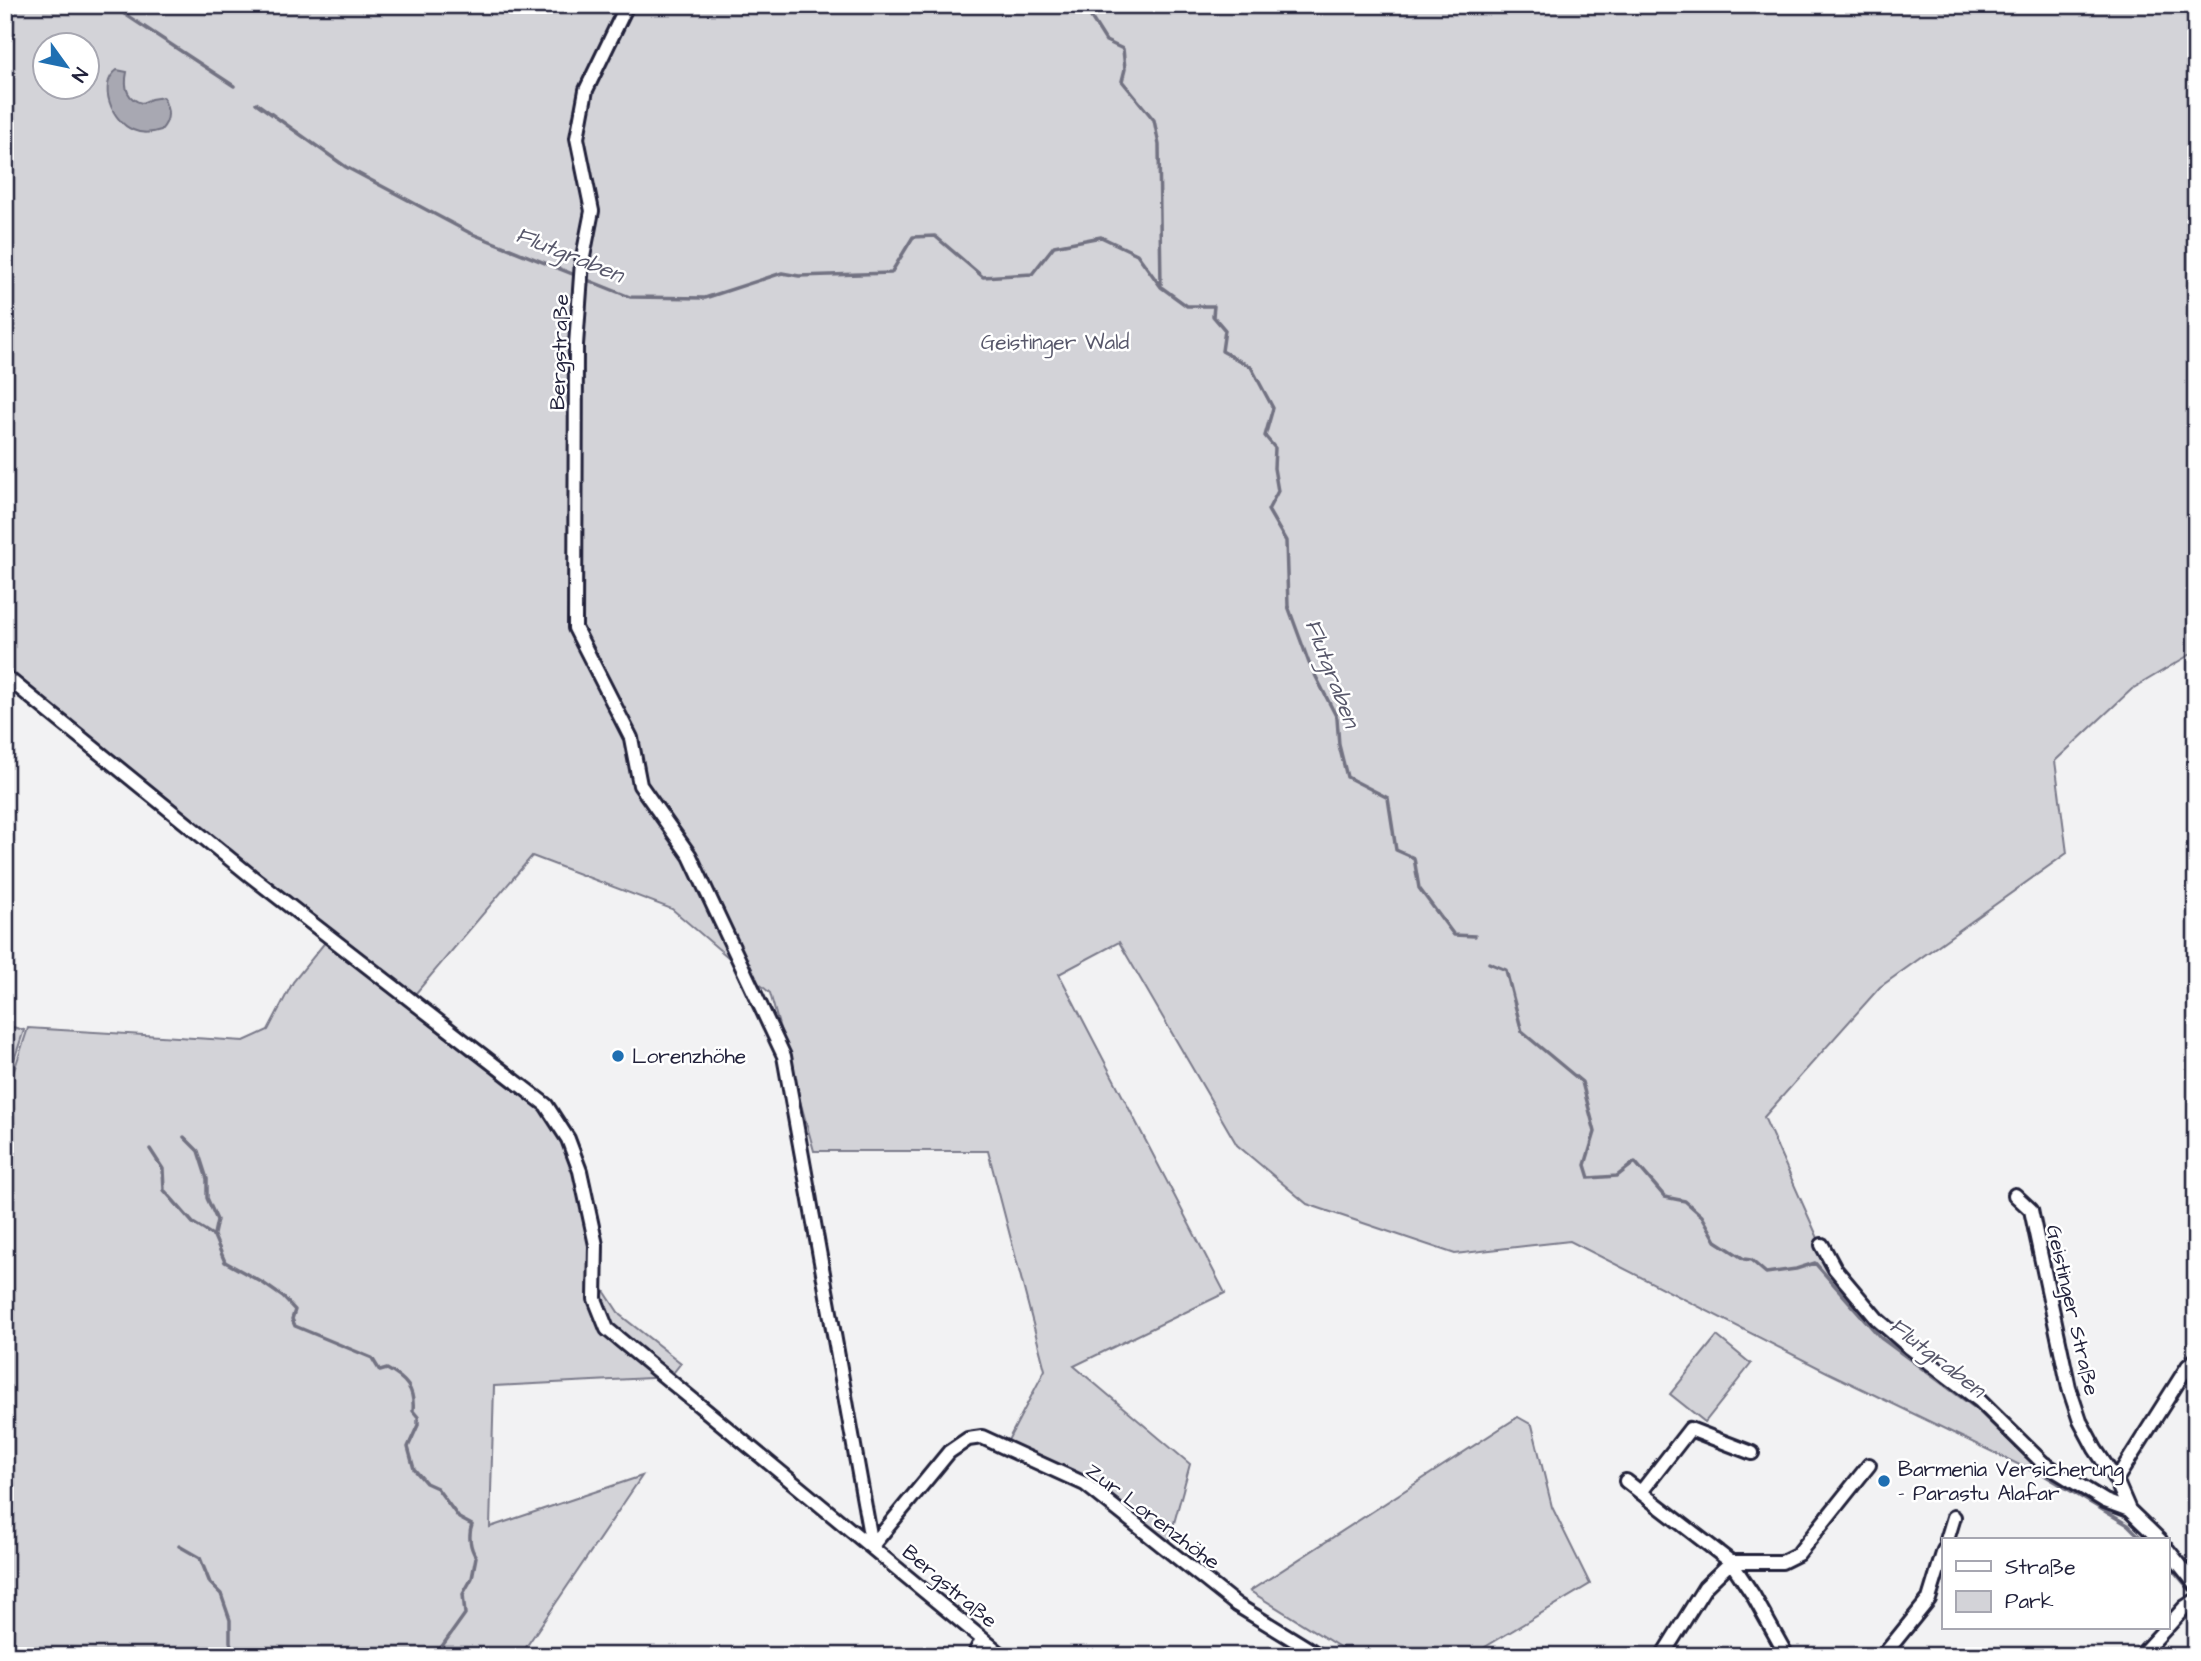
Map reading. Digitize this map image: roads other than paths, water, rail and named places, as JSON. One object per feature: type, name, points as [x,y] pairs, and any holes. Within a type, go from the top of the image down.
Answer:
[{"type":"street","name":"Bergstraße","points":[[627,5],[586,90],[577,138],[592,211],[582,262],[576,345],[575,628],[631,738],[640,785],[690,856],[784,1056],[872,1546]]},
{"type":"street","name":"Bergstraße","points":[[5,676],[251,877],[546,1105],[568,1139],[580,1171],[596,1245],[595,1299],[607,1329],[1003,1656]]},
{"type":"street","name":"Geistinger Straße","points":[[2015,1195],[2031,1210],[2069,1388],[2080,1421],[2116,1480],[2129,1510],[2158,1538]]},
{"type":"street","points":[[1822,1245],[1835,1269],[1878,1320],[1980,1401],[2043,1464],[2105,1501],[2129,1510]]},
{"type":"street","points":[[2116,1480],[2188,1366],[2196,1359]]},
{"type":"street","points":[[1640,1492],[1690,1429],[1752,1453]]},
{"type":"street","name":"Zur Lorenzhöhe","points":[[872,1546],[949,1452],[968,1439],[982,1437],[1086,1484],[1237,1605],[1320,1656]]},
{"type":"street","points":[[1662,1656],[1705,1587],[1731,1562],[1782,1562],[1798,1554],[1863,1484],[1869,1465]]},
{"type":"street","points":[[1626,1481],[1731,1562],[1754,1595],[1787,1656]]},
{"type":"street","points":[[1948,1538],[1954,1517]]},
{"type":"street","points":[[2170,1552],[2196,1584]]},
{"type":"street","points":[[1883,1656],[1929,1599],[1942,1557]]},
{"type":"street","points":[[2170,1624],[2185,1607],[2196,1600]]},
{"type":"street","points":[[2140,1656],[2164,1630]]},
{"type":"street","points":[[974,1656],[982,1639]]},
{"type":"waterway","name":"Flutgraben","points":[[111,5],[234,86]]},
{"type":"waterway","points":[[1089,5],[1089,14],[1106,41],[1123,49],[1125,69],[1122,81],[1154,120],[1159,145],[1161,287]]},
{"type":"waterway","points":[[2183,5],[2196,15]]},
{"type":"waterway","name":"Flutgraben","points":[[256,103],[346,167],[470,233],[630,297],[705,298],[782,273],[799,276],[891,273],[913,237],[935,236],[983,277],[1032,274],[1054,246],[1101,237],[1137,254],[1161,287],[1187,306],[1214,306],[1213,316],[1225,330],[1222,351],[1251,367],[1273,408],[1265,436],[1275,448],[1274,468],[1278,491],[1268,510],[1286,541],[1288,606],[1309,663],[1337,718],[1339,745],[1347,777],[1388,798],[1396,850],[1414,858],[1419,888],[1454,935],[1475,936]]},
{"type":"waterway","name":"Flutgraben","points":[[1489,963],[1506,970],[1522,1032],[1582,1082],[1595,1132],[1585,1165],[1589,1178],[1617,1176],[1635,1162],[1665,1197],[1685,1201],[1702,1216],[1716,1241],[1744,1259],[1751,1260],[1766,1273],[1815,1263],[1881,1338],[1976,1408],[2046,1476],[2128,1525],[2141,1538]]},
{"type":"waterway","points":[[184,1137],[198,1151],[207,1179],[207,1198],[217,1220],[214,1234]]},
{"type":"waterway","points":[[150,1149],[163,1169],[164,1190],[193,1223],[214,1236],[225,1262],[283,1297],[295,1310],[292,1319],[295,1326],[372,1358],[380,1371],[387,1369],[399,1377],[411,1391],[413,1411],[418,1417],[418,1425],[408,1447],[414,1469],[426,1483],[437,1488],[459,1518],[472,1525],[470,1541],[476,1557],[472,1578],[463,1594],[465,1614],[435,1656]]},
{"type":"waterway","points":[[179,1546],[200,1558],[210,1583],[221,1594],[230,1620],[230,1642],[235,1656]]},
{"type":"waterway","name":"Flutgraben","points":[[2170,1566],[2190,1590]]},
{"type":"place","name":"Lorenzhöhe","points":[[618,1056]]},
{"type":"place","name":"Barmenia Versicherung - Parastu Alafar","points":[[1884,1481]]},
{"type":"park label","name":"Geistinger Wald","points":[[1055,342]]}]
